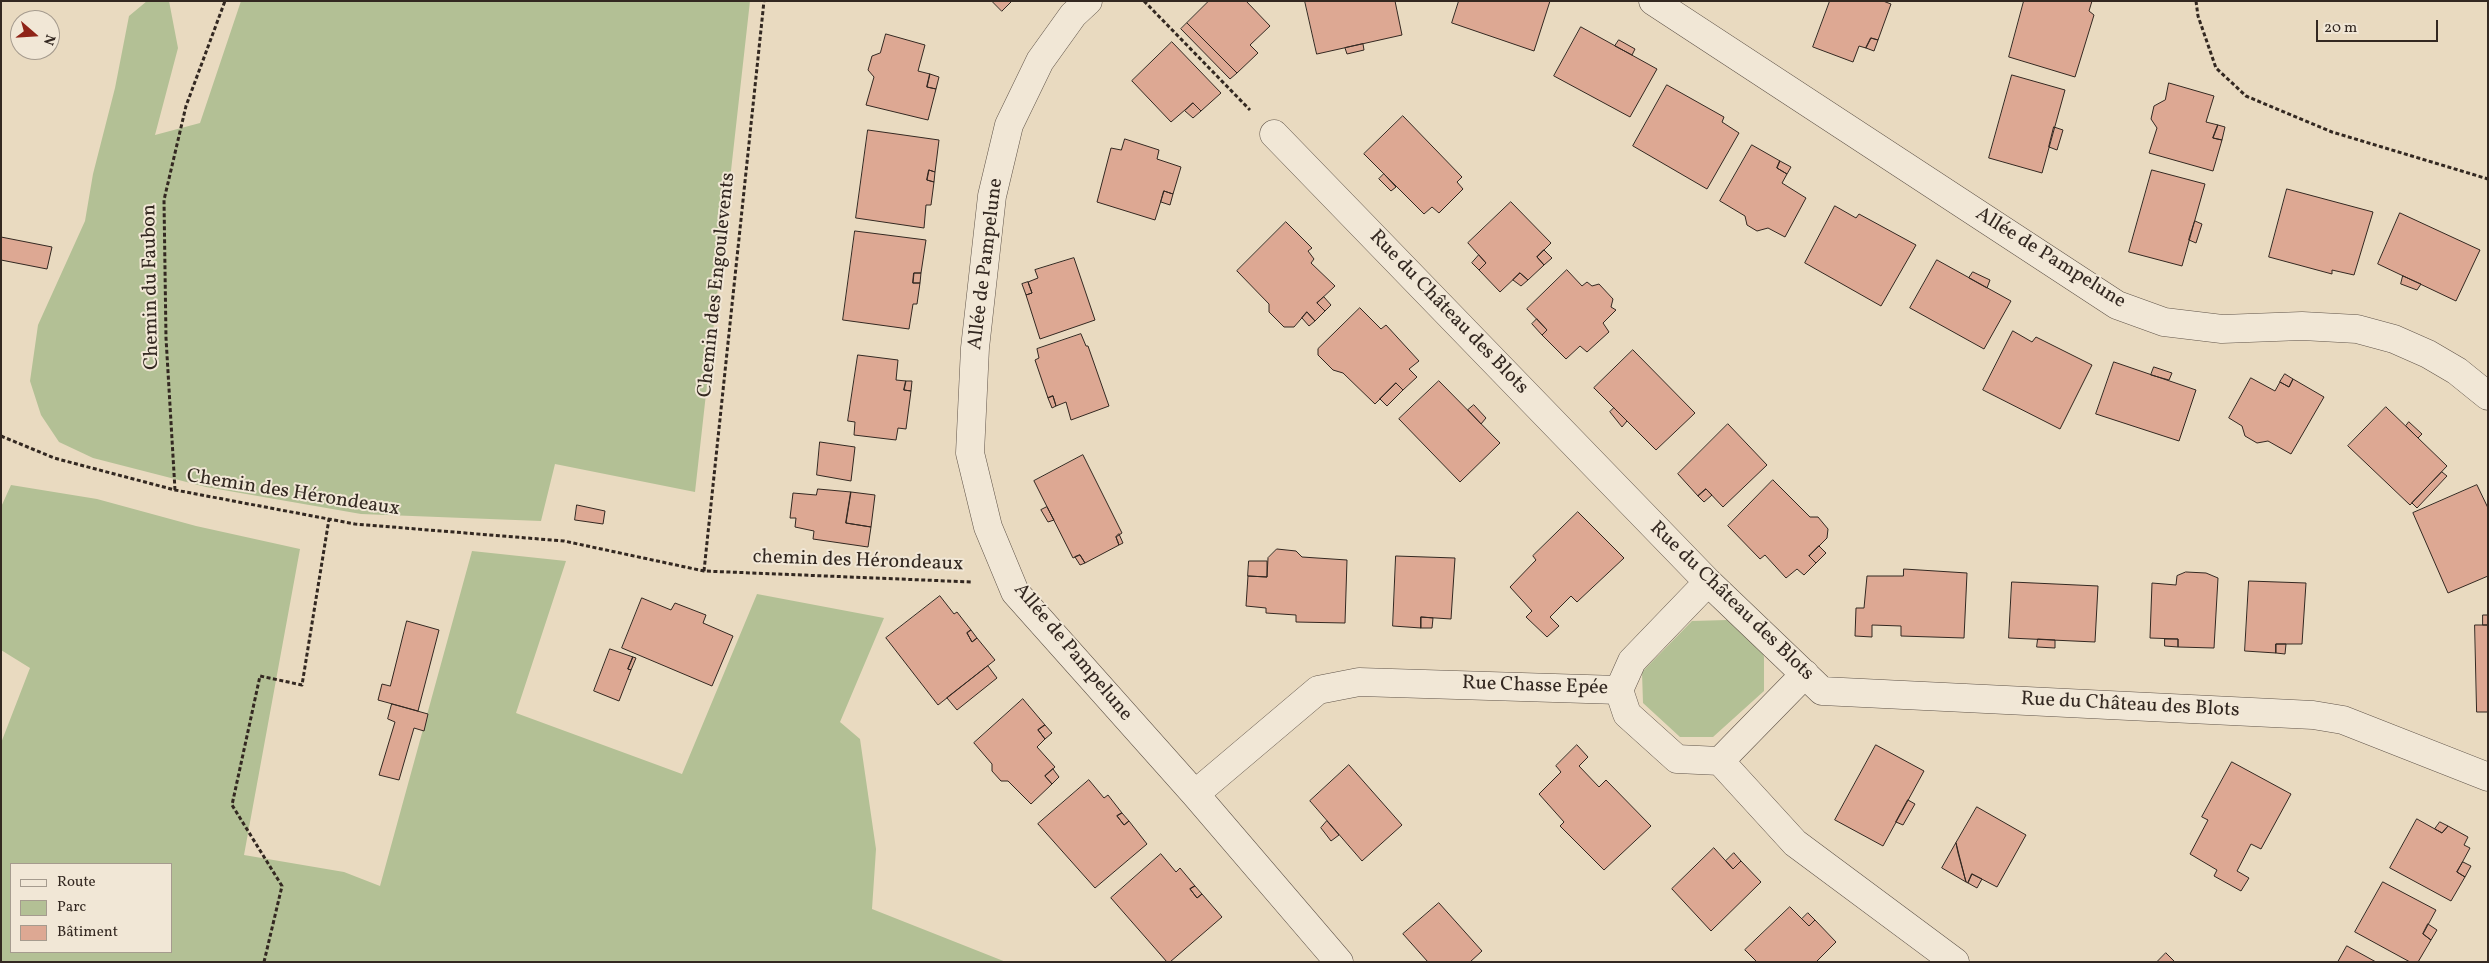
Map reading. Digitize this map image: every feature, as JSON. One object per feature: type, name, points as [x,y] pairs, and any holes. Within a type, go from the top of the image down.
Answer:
[{"type":"street","name":"Allée de Pampelune","points":[[1088,1],[1074,15],[1040,61],[1009,126],[992,196],[976,348],[970,453],[988,527],[1015,592],[1195,794],[1338,962]]},
{"type":"street","name":"Allée de Pampelune","points":[[1653,1],[2117,306],[2164,322],[2222,329],[2302,326],[2357,329],[2394,339],[2428,354],[2457,371],[2488,396]]},
{"type":"street","name":"Rue du Château des Blots","points":[[1274,134],[1708,582],[1822,691],[2313,715],[2343,720],[2488,778]]},
{"type":"street","points":[[1619,690],[1632,661],[1708,582]]},
{"type":"street","points":[[1805,674],[1720,761],[1795,843],[1955,962]]},
{"type":"street","name":"Rue Chasse Epée","points":[[1195,794],[1318,690],[1359,682],[1619,690],[1627,714],[1677,758],[1720,761]]},
{"type":"path","name":"Chemin du Faubon","points":[[175,490],[166,338],[164,200],[186,106],[225,1]]},
{"type":"path","name":"Chemin des Engoulevents","points":[[704,571],[764,1]]},
{"type":"path","points":[[1144,1],[1274,134]]},
{"type":"path","points":[[2196,1],[2198,16],[2216,68],[2246,96],[2332,132],[2488,178]]},
{"type":"path","name":"Chemin des Hérondeaux","points":[[1,436],[54,458],[175,490],[355,524],[564,541],[704,571]]},
{"type":"path","points":[[264,962],[282,886],[232,804],[260,676],[302,685],[329,519]]},
{"type":"path","name":"chemin des Hérondeaux","points":[[704,571],[1011,583]]},
{"type":"green space","points":[[147,1],[169,1],[178,48],[155,135],[200,123],[241,1],[750,1],[695,492],[555,464],[541,521],[361,514],[206,487],[93,458],[59,442],[41,415],[30,381],[38,325],[85,221],[93,174],[115,88],[129,16]]},
{"type":"green space","points":[[11,485],[97,499],[196,526],[300,549],[244,855],[344,872],[380,886],[472,551],[566,561],[516,713],[682,774],[757,594],[884,618],[840,722],[860,739],[876,849],[872,909],[1006,962],[1,962],[1,743],[30,668],[1,650],[1,507]]},
{"type":"green space","points":[[1727,620],[1762,651],[1764,657],[1764,691],[1713,737],[1680,737],[1643,703],[1642,672],[1692,621]]},
{"type":"building","points":[[992,1],[1012,1],[1002,11]]},
{"type":"building","points":[[1209,1],[1246,1],[1270,26],[1250,45],[1258,53],[1237,73],[1187,23]]},
{"type":"building","points":[[1305,1],[1395,1],[1402,35],[1317,54]]},
{"type":"building","points":[[1459,1],[1550,1],[1534,51],[1452,23]]},
{"type":"building","points":[[1830,1],[1883,1],[1891,4],[1878,40],[1871,38],[1866,48],[1859,46],[1853,62],[1813,47]]},
{"type":"building","points":[[2024,1],[2092,1],[2089,11],[2094,15],[2075,77],[2009,57]]},
{"type":"building","points":[[1187,23],[1237,73],[1230,79],[1181,29]]},
{"type":"building","points":[[1581,27],[1657,69],[1630,117],[1554,76]]},
{"type":"building","points":[[886,34],[925,45],[918,71],[930,74],[927,87],[936,89],[928,120],[866,105],[874,77],[868,70],[872,56],[880,53]]},
{"type":"building","points":[[1871,38],[1878,40],[1874,51],[1866,48]]},
{"type":"building","points":[[1619,40],[1635,49],[1632,55],[1615,46]]},
{"type":"building","points":[[1172,42],[1221,93],[1201,111],[1193,103],[1171,122],[1132,81]]},
{"type":"building","points":[[1363,44],[1364,50],[1347,54],[1345,48]]},
{"type":"building","points":[[930,74],[939,77],[936,89],[927,87]]},
{"type":"building","points":[[2012,75],[2065,90],[2042,173],[1989,158]]},
{"type":"building","points":[[2169,83],[2214,96],[2206,122],[2218,125],[2213,138],[2222,140],[2213,171],[2149,153],[2157,128],[2151,119],[2154,106],[2165,100]]},
{"type":"building","points":[[1667,85],[1724,117],[1722,122],[1739,133],[1707,189],[1633,146]]},
{"type":"building","points":[[1193,103],[1201,111],[1193,118],[1185,111]]},
{"type":"building","points":[[1403,116],[1462,177],[1457,182],[1463,189],[1439,213],[1432,207],[1424,214],[1364,154]]},
{"type":"building","points":[[2218,125],[2225,127],[2222,140],[2213,138]]},
{"type":"building","points":[[2054,127],[2063,130],[2057,150],[2049,147]]},
{"type":"building","points":[[868,130],[939,140],[935,172],[929,170],[927,180],[934,182],[931,205],[926,205],[924,228],[856,218]]},
{"type":"building","points":[[1125,139],[1159,150],[1157,159],[1181,167],[1173,194],[1164,191],[1155,220],[1097,202],[1111,148],[1121,150]]},
{"type":"building","points":[[1752,145],[1780,161],[1777,168],[1787,174],[1782,183],[1806,198],[1785,237],[1768,228],[1757,231],[1747,225],[1745,216],[1720,201]]},
{"type":"building","points":[[1780,161],[1791,167],[1787,174],[1777,168]]},
{"type":"building","points":[[929,170],[935,172],[934,182],[927,180]]},
{"type":"building","points":[[2152,170],[2205,184],[2182,266],[2129,252]]},
{"type":"building","points":[[1384,174],[1396,187],[1391,191],[1379,179]]},
{"type":"building","points":[[2287,189],[2373,212],[2354,275],[2332,270],[2332,274],[2269,257]]},
{"type":"building","points":[[1164,191],[1173,194],[1170,205],[1161,202]]},
{"type":"building","points":[[1511,202],[1551,243],[1537,257],[1544,265],[1528,280],[1520,273],[1500,292],[1479,270],[1486,263],[1468,243]]},
{"type":"building","points":[[1835,206],[1856,218],[1859,214],[1916,245],[1881,306],[1805,263]]},
{"type":"building","points":[[2400,213],[2480,250],[2456,301],[2378,264]]},
{"type":"building","points":[[2195,221],[2202,224],[2196,243],[2189,240]]},
{"type":"building","points":[[1286,222],[1312,248],[1308,251],[1314,259],[1311,263],[1335,286],[1317,303],[1325,311],[1315,321],[1307,312],[1294,327],[1284,327],[1269,312],[1269,304],[1237,271]]},
{"type":"building","points":[[855,231],[926,240],[921,273],[914,273],[913,283],[920,283],[917,304],[913,304],[909,329],[843,320]]},
{"type":"building","points":[[1,237],[52,247],[47,269],[1,260]]},
{"type":"building","points":[[1544,250],[1552,258],[1544,265],[1537,257]]},
{"type":"building","points":[[1479,255],[1486,263],[1479,270],[1472,263]]},
{"type":"building","points":[[1074,258],[1095,320],[1040,339],[1026,295],[1032,293],[1028,282],[1038,278],[1035,270]]},
{"type":"building","points":[[1937,260],[2011,301],[1984,349],[1910,308]]},
{"type":"building","points":[[1567,270],[1582,286],[1587,282],[1592,286],[1599,284],[1613,299],[1611,307],[1616,310],[1603,323],[1609,332],[1587,352],[1580,346],[1566,359],[1542,335],[1547,330],[1527,309]]},
{"type":"building","points":[[1973,272],[1990,280],[1987,288],[1969,278]]},
{"type":"building","points":[[914,273],[921,273],[920,283],[913,283]]},
{"type":"building","points":[[1520,273],[1528,280],[1521,286],[1513,280]]},
{"type":"building","points":[[2403,276],[2421,284],[2417,290],[2401,284]]},
{"type":"building","points":[[1028,282],[1032,293],[1026,295],[1022,284]]},
{"type":"building","points":[[1324,297],[1331,305],[1325,311],[1317,303]]},
{"type":"building","points":[[1360,308],[1381,329],[1386,325],[1419,361],[1409,369],[1417,377],[1403,390],[1396,383],[1375,404],[1343,373],[1333,370],[1318,355],[1318,349]]},
{"type":"building","points":[[1307,312],[1315,321],[1309,326],[1302,318]]},
{"type":"building","points":[[1537,319],[1547,330],[1542,335],[1532,324]]},
{"type":"building","points":[[2013,331],[2032,342],[2036,337],[2092,365],[2060,429],[1983,390]]},
{"type":"building","points":[[1081,334],[1086,346],[1088,346],[1109,406],[1071,420],[1066,402],[1056,406],[1053,396],[1048,398],[1035,360],[1039,358],[1037,349]]},
{"type":"building","points":[[1633,350],[1695,413],[1656,450],[1594,388]]},
{"type":"building","points":[[858,355],[898,360],[896,380],[906,381],[904,390],[911,391],[906,429],[898,428],[896,440],[854,435],[855,422],[848,421]]},
{"type":"building","points":[[2114,362],[2196,390],[2179,441],[2096,414]]},
{"type":"building","points":[[2154,367],[2172,373],[2169,380],[2151,375]]},
{"type":"building","points":[[2285,374],[2293,379],[2289,387],[2280,382]]},
{"type":"building","points":[[2251,378],[2275,391],[2280,382],[2289,387],[2293,379],[2324,397],[2291,454],[2268,441],[2257,443],[2245,436],[2242,426],[2229,418]]},
{"type":"building","points":[[906,381],[912,381],[911,391],[904,390]]},
{"type":"building","points":[[1439,381],[1500,443],[1460,482],[1399,419]]},
{"type":"building","points":[[1396,383],[1403,390],[1387,406],[1380,399]]},
{"type":"building","points":[[1053,396],[1056,406],[1052,408],[1048,398]]},
{"type":"building","points":[[1474,405],[1486,418],[1481,424],[1468,410]]},
{"type":"building","points":[[2386,407],[2447,466],[2410,505],[2348,446]]},
{"type":"building","points":[[1614,408],[1627,421],[1622,427],[1610,412]]},
{"type":"building","points":[[2409,422],[2422,434],[2418,438],[2406,426]]},
{"type":"building","points":[[1728,424],[1767,465],[1723,507],[1706,489],[1698,496],[1678,474]]},
{"type":"building","points":[[820,442],[855,447],[851,481],[817,475]]},
{"type":"building","points":[[1083,455],[1122,533],[1116,537],[1119,545],[1085,563],[1080,555],[1073,558],[1034,481]]},
{"type":"building","points":[[2442,472],[2447,476],[2417,508],[2412,503]]},
{"type":"building","points":[[1773,480],[1810,517],[1818,517],[1828,529],[1827,538],[1809,556],[1816,563],[1804,575],[1797,569],[1786,578],[1765,555],[1760,559],[1728,526]]},
{"type":"building","points":[[2477,485],[2488,508],[2488,576],[2448,593],[2413,513]]},
{"type":"building","points":[[818,489],[851,492],[846,523],[871,527],[868,547],[813,539],[814,531],[795,527],[796,518],[790,518],[793,493],[816,495]]},
{"type":"building","points":[[1706,489],[1712,495],[1704,502],[1698,496]]},
{"type":"building","points":[[851,492],[875,495],[871,527],[846,523]]},
{"type":"building","points":[[577,505],[605,511],[603,524],[575,520]]},
{"type":"building","points":[[1047,507],[1054,520],[1048,522],[1041,510]]},
{"type":"building","points":[[1578,512],[1624,558],[1577,602],[1571,596],[1550,617],[1559,626],[1547,637],[1526,617],[1532,611],[1510,587],[1536,560],[1533,556]]},
{"type":"building","points":[[1119,534],[1123,543],[1119,545],[1116,537]]},
{"type":"building","points":[[1819,546],[1826,553],[1816,563],[1809,556]]},
{"type":"building","points":[[1277,549],[1296,551],[1302,557],[1347,560],[1345,623],[1296,622],[1296,615],[1266,613],[1266,608],[1246,606],[1248,576],[1267,577],[1268,558]]},
{"type":"building","points":[[1080,555],[1085,563],[1080,565],[1075,557]]},
{"type":"building","points":[[1396,556],[1455,558],[1451,619],[1421,617],[1421,628],[1393,626]]},
{"type":"building","points":[[1249,561],[1267,561],[1267,577],[1248,576]]},
{"type":"building","points":[[1904,569],[1967,573],[1964,638],[1901,636],[1901,626],[1872,625],[1872,637],[1855,636],[1856,608],[1864,608],[1867,576],[1903,576]]},
{"type":"building","points":[[2186,572],[2206,573],[2218,578],[2214,648],[2178,647],[2178,639],[2150,638],[2152,583],[2176,585],[2177,576]]},
{"type":"building","points":[[2249,581],[2306,583],[2302,644],[2276,644],[2276,653],[2245,651]]},
{"type":"building","points":[[2012,582],[2098,586],[2095,642],[2009,638]]},
{"type":"building","points":[[940,596],[954,614],[957,612],[971,630],[967,633],[972,642],[977,638],[995,660],[938,705],[886,638]]},
{"type":"building","points":[[642,598],[671,610],[675,603],[706,615],[703,623],[733,636],[712,686],[622,648]]},
{"type":"building","points":[[2483,615],[2488,615],[2488,625],[2483,625]]},
{"type":"building","points":[[1421,617],[1433,618],[1432,628],[1421,628]]},
{"type":"building","points":[[407,621],[439,630],[418,711],[378,700],[382,684],[390,686]]},
{"type":"building","points":[[2475,625],[2488,625],[2488,712],[2477,712]]},
{"type":"building","points":[[971,630],[977,638],[972,642],[967,633]]},
{"type":"building","points":[[2038,639],[2055,640],[2055,648],[2037,647]]},
{"type":"building","points":[[2165,639],[2178,639],[2178,647],[2165,646]]},
{"type":"building","points":[[2276,644],[2286,644],[2285,654],[2276,653]]},
{"type":"building","points":[[610,649],[633,657],[628,669],[631,670],[619,701],[594,691]]},
{"type":"building","points":[[633,657],[636,658],[631,670],[628,669]]},
{"type":"building","points":[[988,666],[997,678],[957,710],[947,698]]},
{"type":"building","points":[[1023,699],[1045,725],[1038,730],[1045,739],[1037,747],[1055,767],[1045,776],[1052,784],[1031,804],[1008,781],[1001,781],[992,771],[992,764],[974,743]]},
{"type":"building","points":[[392,704],[428,714],[424,731],[414,728],[399,780],[379,775],[395,722],[388,719]]},
{"type":"building","points":[[1045,725],[1052,733],[1045,739],[1038,730]]},
{"type":"building","points":[[1577,745],[1588,757],[1579,766],[1599,787],[1606,780],[1651,826],[1604,870],[1560,826],[1564,822],[1539,794],[1561,772],[1556,766]]},
{"type":"building","points":[[1876,745],[1924,771],[1883,846],[1835,820]]},
{"type":"building","points":[[2232,762],[2291,794],[2261,849],[2251,844],[2237,871],[2249,878],[2241,891],[2214,876],[2217,870],[2190,854],[2208,820],[2202,817]]},
{"type":"building","points":[[1349,765],[1402,825],[1362,861],[1310,801]]},
{"type":"building","points":[[1053,769],[1059,777],[1052,784],[1045,776]]},
{"type":"building","points":[[1089,780],[1104,798],[1108,795],[1122,813],[1117,816],[1124,825],[1129,821],[1147,844],[1095,888],[1038,824]]},
{"type":"building","points":[[1908,800],[1915,804],[1903,825],[1896,822]]},
{"type":"building","points":[[1977,807],[2026,835],[1997,887],[1972,874],[1968,883],[1966,882],[1956,843]]},
{"type":"building","points":[[1122,813],[1129,821],[1124,825],[1117,816]]},
{"type":"building","points":[[2417,819],[2442,833],[2448,826],[2468,837],[2464,845],[2470,848],[2457,872],[2465,877],[2451,901],[2390,868]]},
{"type":"building","points":[[1327,821],[1339,835],[1331,841],[1321,828]]},
{"type":"building","points":[[2440,822],[2448,826],[2442,833],[2435,829]]},
{"type":"building","points":[[1956,843],[1958,853],[1966,882],[1942,868]]},
{"type":"building","points":[[1714,848],[1733,869],[1741,861],[1761,882],[1711,931],[1672,889]]},
{"type":"building","points":[[1734,853],[1741,861],[1733,869],[1726,861]]},
{"type":"building","points":[[1161,854],[1176,872],[1180,868],[1195,886],[1190,889],[1197,898],[1202,894],[1222,917],[1170,962],[1167,962],[1111,898]]},
{"type":"building","points":[[2463,862],[2471,866],[2465,877],[2457,872]]},
{"type":"building","points":[[1972,874],[1982,879],[1977,888],[1968,883]]},
{"type":"building","points":[[2383,882],[2436,910],[2423,934],[2431,940],[2418,962],[2410,962],[2355,932]]},
{"type":"building","points":[[1195,886],[1202,894],[1197,898],[1190,889]]},
{"type":"building","points":[[1439,903],[1482,951],[1470,962],[1428,962],[1403,934]]},
{"type":"building","points":[[1790,907],[1809,926],[1815,920],[1836,942],[1816,962],[1757,962],[1745,950]]},
{"type":"building","points":[[1808,913],[1815,920],[1809,926],[1802,919]]},
{"type":"building","points":[[2428,924],[2437,930],[2431,940],[2423,934]]},
{"type":"building","points":[[2347,946],[2376,962],[2338,962]]},
{"type":"building","points":[[2166,953],[2175,962],[2157,962]]}]
